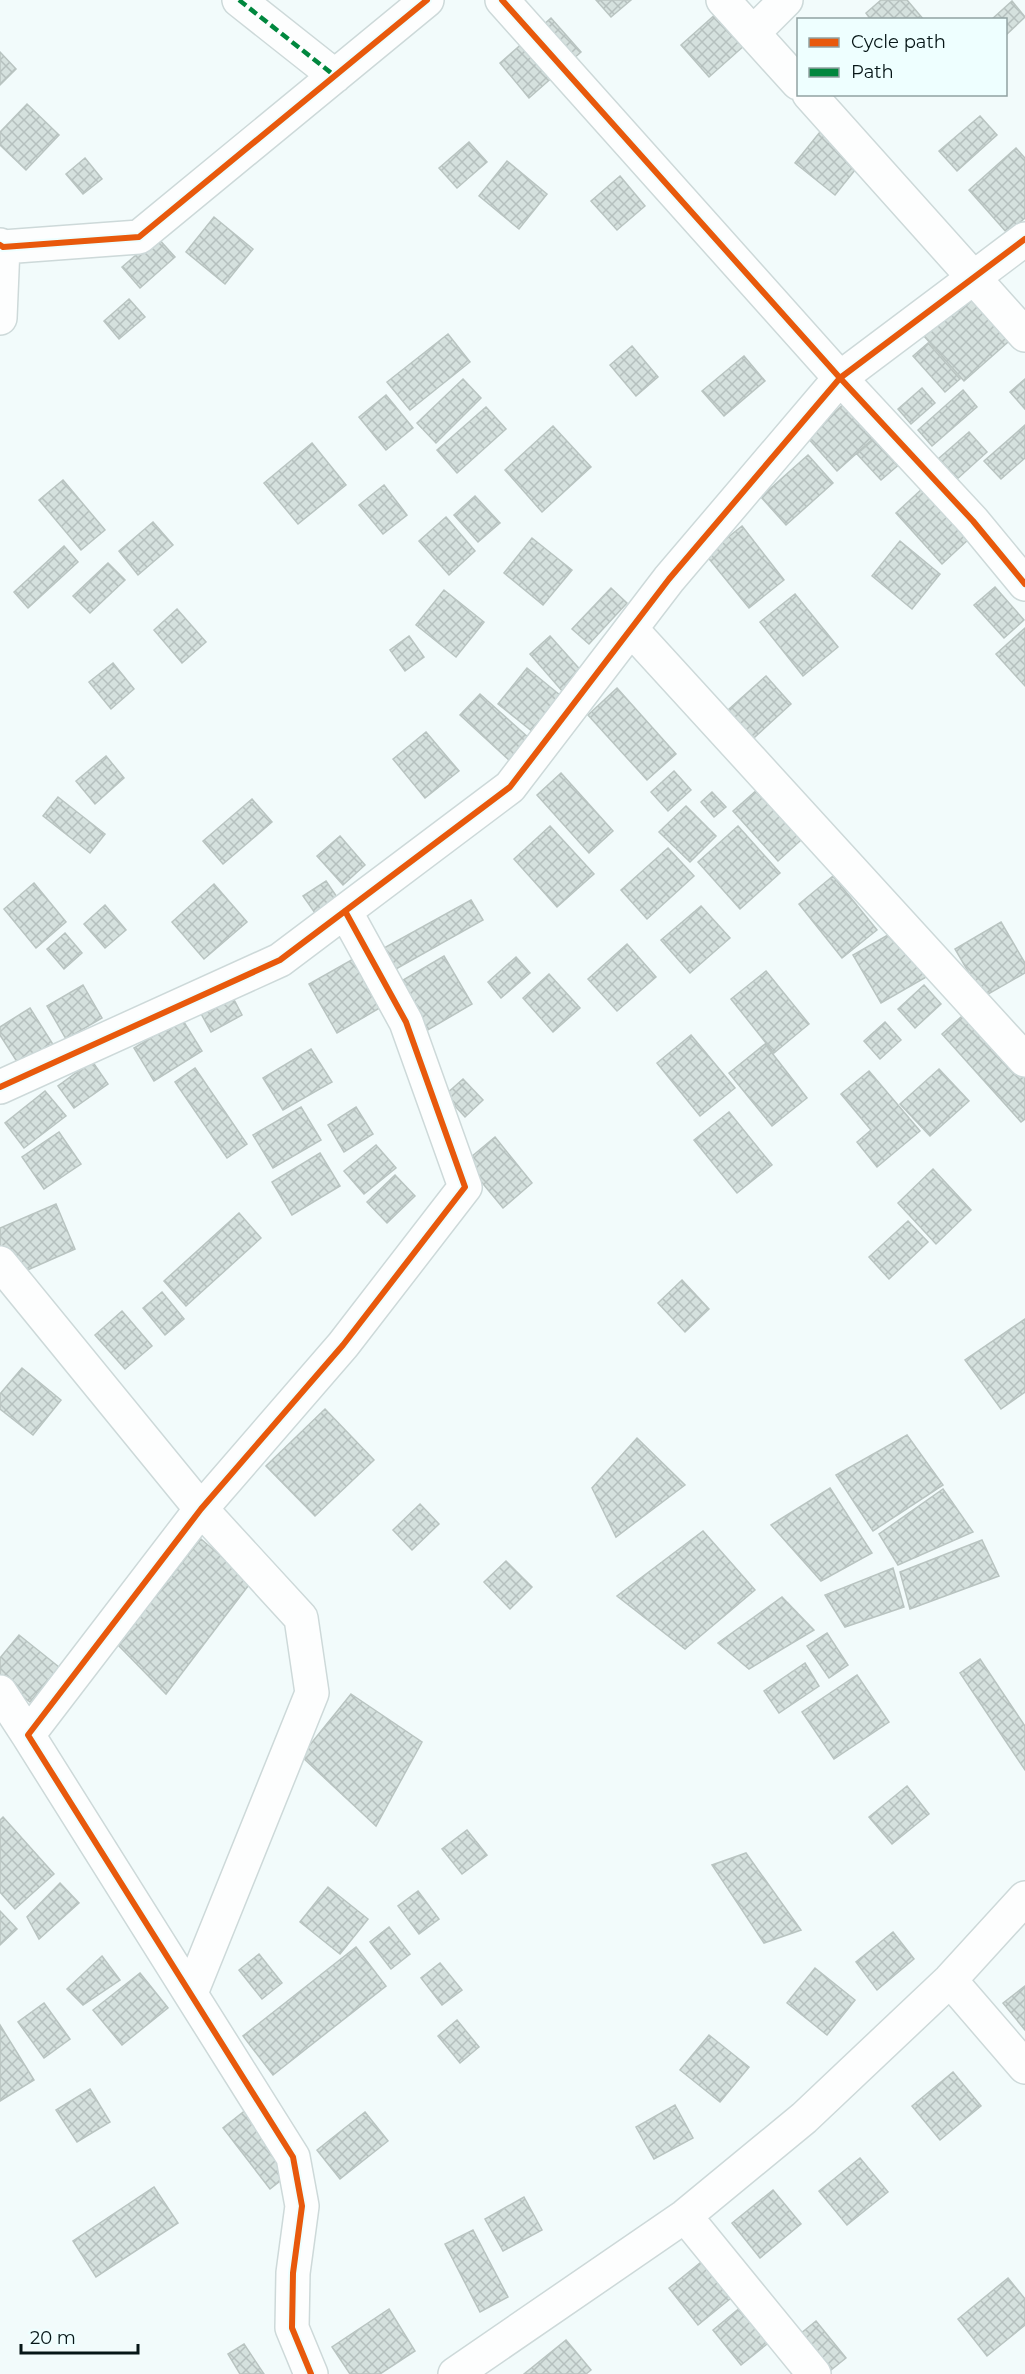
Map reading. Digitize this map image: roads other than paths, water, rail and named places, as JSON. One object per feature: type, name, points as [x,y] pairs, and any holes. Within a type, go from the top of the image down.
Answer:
[{"type":"street","points":[[238,0],[334,76]]},
{"type":"street","points":[[0,318],[1,246],[139,237],[427,0]]},
{"type":"street","points":[[502,0],[840,378],[973,521],[1025,584]]},
{"type":"street","points":[[723,0],[797,82]]},
{"type":"street","points":[[753,33],[786,0]]},
{"type":"street","points":[[810,96],[1025,334]]},
{"type":"street","points":[[0,1087],[280,960],[510,787],[669,579],[840,378],[1025,239]]},
{"type":"street","points":[[631,628],[1025,1060]]},
{"type":"street","points":[[28,1735],[201,1509],[343,1345],[465,1187],[406,1022],[345,911]]},
{"type":"street","points":[[0,1263],[201,1509],[301,1618],[312,1693],[191,1993]]},
{"type":"street","points":[[0,1692],[293,2157],[302,2206],[293,2273],[292,2328],[311,2374]]},
{"type":"street","points":[[455,2374],[685,2216],[804,2118],[950,1980],[1025,1898]]},
{"type":"street","points":[[950,1980],[1025,2067]]},
{"type":"street","points":[[685,2216],[814,2374]]}]
